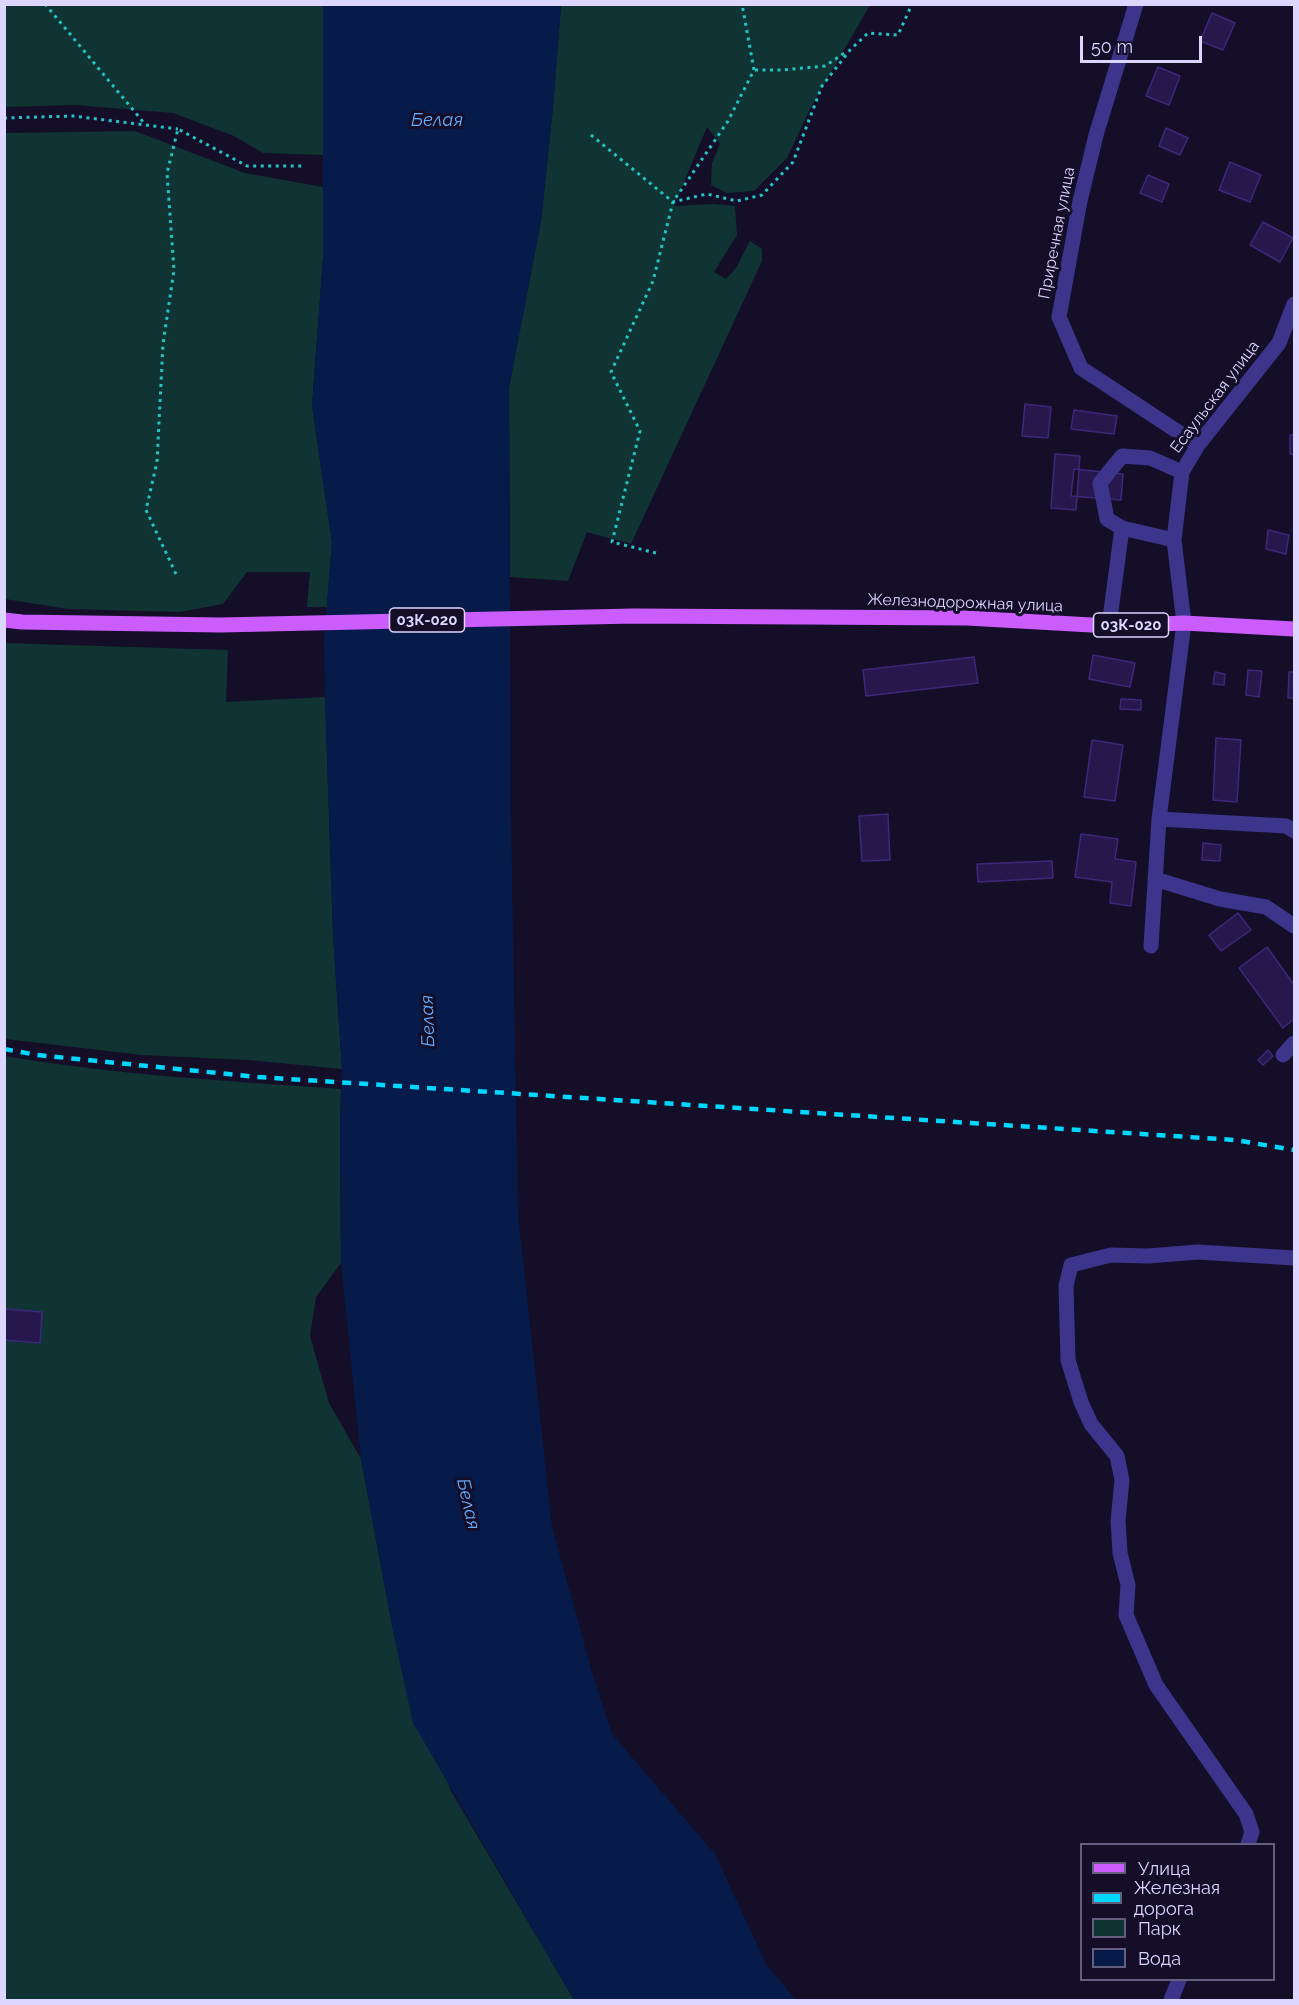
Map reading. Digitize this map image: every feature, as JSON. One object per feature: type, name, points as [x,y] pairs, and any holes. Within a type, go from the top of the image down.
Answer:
[{"type":"main road","name":"Железнодорожная улица","points":[[4,620],[220,625],[634,616],[967,618],[1109,626],[1184,623],[1294,629]]},
{"type":"street","name":"Приречная улица","points":[[1136,4],[1096,135],[1080,201],[1059,317],[1081,368],[1198,445]]},
{"type":"street","name":"Есаульская улица","points":[[1151,946],[1159,819],[1184,623],[1174,540],[1182,472],[1198,445],[1279,343],[1294,304]]},
{"type":"street","points":[[1279,343],[1294,337]]},
{"type":"street","points":[[1174,540],[1122,528],[1107,519],[1100,483],[1122,456],[1150,458],[1182,472]]},
{"type":"street","points":[[1109,626],[1122,528]]},
{"type":"street","points":[[1159,819],[1286,826],[1294,831]]},
{"type":"street","points":[[1155,879],[1220,899],[1266,907],[1294,926]]},
{"type":"street","points":[[1283,1055],[1294,1043]]},
{"type":"street","points":[[1249,1843],[1252,1832],[1246,1814],[1156,1685],[1126,1615],[1128,1584],[1120,1553],[1118,1521],[1122,1480],[1117,1456],[1091,1425],[1068,1360],[1066,1286],[1071,1265],[1111,1255],[1148,1256],[1198,1252],[1294,1258]]},
{"type":"street","points":[[1171,2001],[1179,1981]]},
{"type":"path","points":[[45,4],[145,124]]},
{"type":"path","points":[[656,553],[612,542],[639,431],[611,372],[653,281],[673,202],[728,121],[754,70],[742,4]]},
{"type":"path","points":[[673,202],[707,194],[737,201],[762,195],[793,162],[822,87],[850,50],[868,33],[898,35],[912,4]]},
{"type":"path","points":[[754,70],[825,66],[850,50]]},
{"type":"path","points":[[4,118],[73,116],[178,129],[247,166],[304,166]]},
{"type":"path","points":[[176,574],[146,510],[157,462],[163,344],[174,270],[167,172],[178,129]]},
{"type":"path","points":[[591,135],[673,202]]},
{"type":"green space","points":[[4,5],[323,5],[323,155],[263,153],[234,136],[173,113],[75,105],[5,107]]},
{"type":"green space","points":[[561,5],[870,5],[811,107],[787,158],[754,191],[727,193],[711,185],[712,163],[720,144],[707,127],[674,206],[714,204],[735,206],[737,235],[714,272],[726,279],[736,268],[750,241],[762,249],[762,261],[631,544],[587,532],[568,581],[510,577],[509,387],[541,221]]},
{"type":"green space","points":[[135,131],[245,173],[323,187],[323,258],[312,406],[332,542],[327,607],[307,607],[310,572],[247,572],[223,604],[180,612],[68,609],[5,599],[5,133]]},
{"type":"green space","points":[[5,643],[228,650],[226,702],[325,697],[333,935],[342,1069],[248,1060],[142,1055],[5,1039]]},
{"type":"green space","points":[[4,1056],[130,1073],[341,1089],[341,1263],[316,1297],[310,1336],[329,1403],[361,1459],[394,1636],[451,1791],[574,2000],[5,2000]]},
{"type":"water","name":"Белая","points":[[323,5],[561,5],[541,221],[509,388],[511,820],[518,1214],[552,1527],[592,1672],[612,1734],[715,1854],[766,1964],[796,2000],[574,2000],[413,1723],[394,1636],[361,1459],[341,1263],[342,1069],[333,935],[324,638],[332,542],[312,406],[323,258]]},
{"type":"building","points":[[1212,13],[1235,23],[1223,50],[1200,41]]},
{"type":"building","points":[[1158,67],[1180,76],[1169,105],[1146,96]]},
{"type":"building","points":[[1166,128],[1188,138],[1180,155],[1159,146]]},
{"type":"building","points":[[1230,162],[1261,175],[1250,202],[1219,190]]},
{"type":"building","points":[[1148,175],[1169,184],[1162,202],[1140,193]]},
{"type":"building","points":[[1263,222],[1293,238],[1280,262],[1250,245]]},
{"type":"building","points":[[1025,404],[1051,407],[1048,438],[1022,436]]},
{"type":"building","points":[[1074,410],[1117,416],[1114,434],[1071,429]]},
{"type":"building","points":[[1290,435],[1294,435],[1294,455],[1290,454]]},
{"type":"building","points":[[1055,454],[1080,456],[1076,510],[1051,508]]},
{"type":"building","points":[[1074,469],[1123,474],[1121,500],[1071,496]]},
{"type":"building","points":[[1268,530],[1289,535],[1286,554],[1266,549]]},
{"type":"building","points":[[1093,655],[1135,663],[1130,687],[1089,679]]},
{"type":"building","points":[[974,657],[978,683],[866,696],[863,670]]},
{"type":"building","points":[[1248,670],[1262,671],[1259,697],[1246,695]]},
{"type":"building","points":[[1215,672],[1225,674],[1224,685],[1213,684]]},
{"type":"building","points":[[1289,672],[1294,672],[1294,698],[1288,698]]},
{"type":"building","points":[[1121,699],[1141,700],[1141,710],[1120,709]]},
{"type":"building","points":[[1216,738],[1241,740],[1237,802],[1213,800]]},
{"type":"building","points":[[1092,740],[1123,745],[1115,801],[1084,797]]},
{"type":"building","points":[[888,814],[890,860],[862,861],[859,816]]},
{"type":"building","points":[[1081,834],[1118,839],[1115,859],[1136,862],[1131,906],[1110,903],[1112,882],[1075,877]]},
{"type":"building","points":[[1203,843],[1221,845],[1220,861],[1202,860]]},
{"type":"building","points":[[1052,861],[1053,878],[978,882],[977,864]]},
{"type":"building","points":[[1238,913],[1251,930],[1221,951],[1209,935]]},
{"type":"building","points":[[1267,947],[1294,985],[1294,1019],[1283,1028],[1239,968]]},
{"type":"building","points":[[1268,1050],[1273,1056],[1263,1065],[1258,1060]]},
{"type":"building","points":[[4,1309],[42,1312],[40,1343],[4,1340]]},
{"type":"railway","points":[[4,1049],[37,1055],[258,1077],[1235,1140],[1294,1150]]}]
